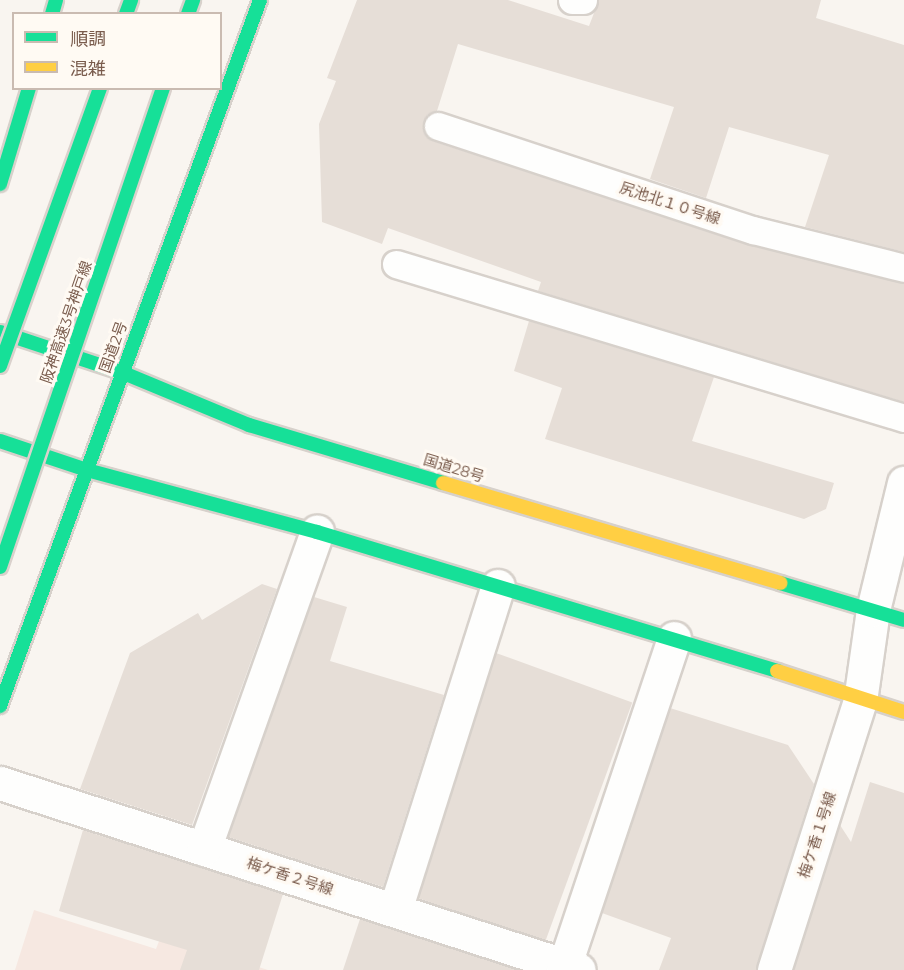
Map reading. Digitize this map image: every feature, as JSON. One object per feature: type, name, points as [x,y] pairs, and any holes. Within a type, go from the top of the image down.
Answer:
[{"type":"highway","name":"国道2号","points":[[0,706],[121,372],[260,0]]},
{"type":"highway","points":[[0,184],[28,90]]},
{"type":"highway","points":[[0,366],[99,90]]},
{"type":"highway","name":"阪神高速3号神戸線","points":[[0,567],[162,90]]},
{"type":"highway","name":"国道28号","points":[[0,332],[121,372],[249,425],[904,620]]},
{"type":"highway","points":[[0,441],[87,470],[317,531],[674,638],[860,700],[904,712]]},
{"type":"street","name":"梅ケ香１号線","points":[[774,970],[860,700],[873,610],[904,483]]},
{"type":"street","points":[[204,849],[317,531]]},
{"type":"street","points":[[394,910],[498,586]]},
{"type":"street","points":[[569,968],[674,638]]},
{"type":"street","name":"梅ケ香２号線","points":[[0,783],[569,968]]},
{"type":"lane","points":[[572,0],[583,0]]},
{"type":"lane","name":"尻池北１０号線","points":[[438,126],[753,230],[904,268]]},
{"type":"lane","points":[[396,264],[904,418]]},
{"type":"shaded area","points":[[34,910],[156,949],[161,936],[268,970],[15,970]]},
{"type":"building","points":[[357,0],[508,0],[589,26],[599,0],[821,0],[816,18],[904,45],[904,252],[805,227],[829,155],[729,127],[706,198],[650,179],[674,107],[458,44],[437,111],[427,115],[423,129],[433,141],[748,245],[904,283],[904,402],[538,291],[541,282],[388,228],[382,244],[322,222],[319,124],[336,81],[327,78]]},
{"type":"building","points":[[529,321],[714,377],[692,441],[834,483],[826,509],[804,519],[545,439],[562,388],[514,371]]},
{"type":"building","points":[[262,584],[277,589],[192,825],[80,789],[130,653],[198,613],[202,620]]},
{"type":"building","points":[[314,597],[347,607],[330,661],[444,695],[383,887],[228,837]]},
{"type":"building","points":[[496,653],[632,703],[544,944],[408,895]]},
{"type":"building","points":[[670,708],[788,745],[814,784],[756,970],[659,970],[671,938],[602,913]]},
{"type":"building","points":[[870,782],[904,793],[904,970],[794,970],[840,825],[851,842]]},
{"type":"building","points":[[83,830],[283,894],[259,970],[180,970],[187,950],[59,911]]},
{"type":"building","points":[[360,919],[518,970],[343,970]]},
{"type":"traffic: fast","points":[[53,12],[56,0]]},
{"type":"traffic: fast","points":[[127,12],[131,0]]},
{"type":"traffic: fast","points":[[189,12],[193,0]]},
{"type":"traffic: fast","points":[[0,706],[260,0]]},
{"type":"traffic: fast","points":[[0,184],[28,90]]},
{"type":"traffic: fast","points":[[0,366],[99,90]]},
{"type":"traffic: fast","points":[[0,567],[162,90]]},
{"type":"traffic: fast","points":[[0,332],[121,372],[249,425],[443,483]]},
{"type":"traffic: fast","points":[[0,441],[87,470],[317,532],[777,671]]},
{"type":"traffic: fast","points":[[780,583],[904,620]]},
{"type":"traffic: slow","points":[[443,483],[780,583]]},
{"type":"traffic: slow","points":[[777,671],[904,712]]}]
